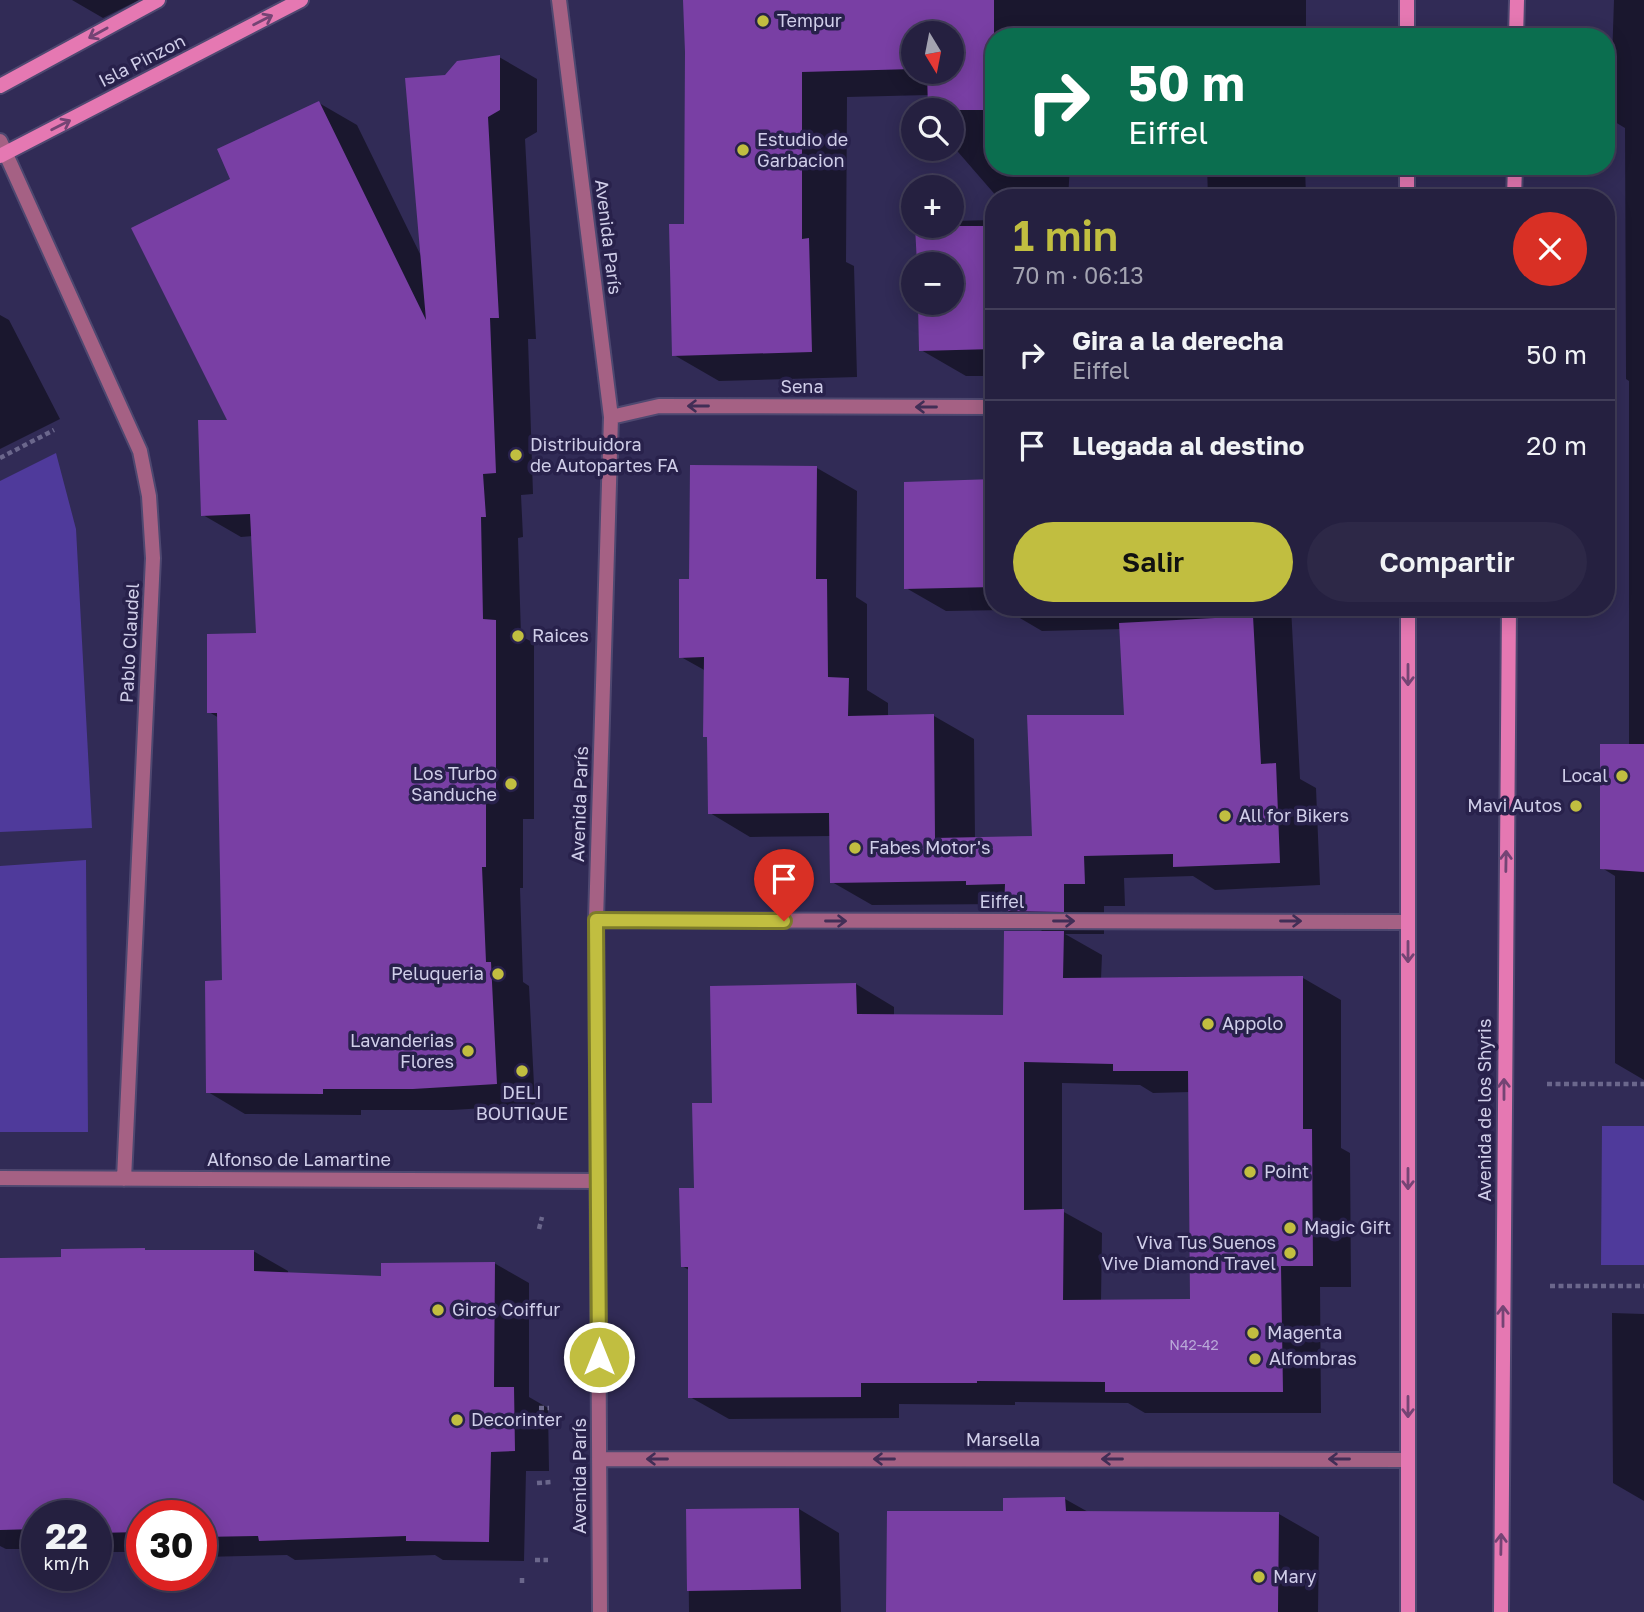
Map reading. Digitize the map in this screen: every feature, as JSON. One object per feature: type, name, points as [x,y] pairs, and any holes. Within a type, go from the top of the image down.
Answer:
[{"type":"main road","points":[[0,86],[158,0]]},
{"type":"main road","name":"Isla Pinzon","points":[[2,150],[301,0]]},
{"type":"main road","points":[[1407,0],[1407,28]]},
{"type":"main road","points":[[1516,28],[1517,0]]},
{"type":"main road","points":[[1408,616],[1408,1612]]},
{"type":"main road","name":"Avenida de los Shyris","points":[[1501,1612],[1509,616]]},
{"type":"street","name":"Avenida París","points":[[559,0],[611,417],[596,920],[600,1612]]},
{"type":"street","name":"Pablo Claudel","points":[[2,150],[140,451],[149,496],[153,558],[124,1179]]},
{"type":"street","name":"Sena","points":[[611,417],[659,405],[985,407]]},
{"type":"street","name":"Eiffel","points":[[596,920],[1408,922]]},
{"type":"street","name":"Alfonso de Lamartine","points":[[0,1178],[598,1181]]},
{"type":"street","name":"Marsella","points":[[599,1459],[1408,1460]]},
{"type":"path","points":[[0,458],[54,430]]},
{"type":"path","points":[[1547,1084],[1644,1084]]},
{"type":"path","points":[[539,1229],[542,1216]]},
{"type":"path","points":[[1550,1286],[1644,1286]]},
{"type":"path","points":[[539,1408],[548,1408]]},
{"type":"path","points":[[537,1483],[551,1482]]},
{"type":"path","points":[[535,1560],[548,1559]]},
{"type":"shaded area","points":[[56,453],[76,529],[92,828],[0,832],[0,481]]},
{"type":"shaded area","points":[[86,860],[88,1132],[0,1132],[0,866]]},
{"type":"shaded area","points":[[1602,1126],[1644,1126],[1644,1265],[1601,1265]]},
{"type":"building","points":[[683,0],[994,0],[994,28],[985,28],[985,110],[964,110],[964,98],[928,98],[927,84],[964,84],[964,21],[901,21],[901,69],[802,72],[802,239],[809,238],[812,352],[672,356],[669,224],[684,224]]},
{"type":"building","points":[[500,55],[500,110],[488,117],[499,318],[490,318],[496,473],[483,474],[486,517],[481,517],[483,619],[496,620],[496,798],[486,798],[486,867],[482,867],[486,962],[491,962],[497,1084],[413,1089],[323,1089],[323,1094],[206,1093],[205,981],[222,980],[217,713],[207,713],[207,634],[256,633],[250,514],[201,516],[198,420],[227,420],[131,228],[230,179],[217,149],[319,101],[426,320],[405,78],[445,75],[457,61]]},
{"type":"building","points":[[964,226],[985,226],[985,349],[919,351],[918,315],[964,315],[964,252],[916,252],[916,238],[964,238]]},
{"type":"building","points":[[690,465],[817,466],[816,579],[827,579],[828,677],[849,678],[848,716],[934,714],[935,838],[1032,836],[1027,715],[1124,715],[1119,623],[1253,616],[1261,764],[1276,763],[1280,863],[1173,867],[1173,854],[1084,856],[1085,884],[1064,884],[1064,912],[1004,911],[1005,884],[966,885],[966,881],[830,883],[829,813],[708,814],[707,737],[703,737],[704,657],[679,658],[679,579],[689,579]]},
{"type":"building","points":[[985,479],[985,587],[904,589],[904,482]]},
{"type":"building","name":"Local","points":[[1600,744],[1644,744],[1644,872],[1600,869]]},
{"type":"building","points":[[1004,931],[1064,931],[1063,978],[1303,976],[1303,1129],[1312,1129],[1313,1266],[1281,1266],[1283,1392],[1105,1392],[1105,1382],[977,1381],[861,1383],[861,1397],[688,1398],[688,1267],[681,1267],[679,1188],[694,1188],[692,1103],[712,1103],[710,986],[856,983],[857,1014],[1003,1015]],"holes":[[[1024,1062],[1113,1064],[1113,1071],[1188,1071],[1190,1299],[1063,1300],[1064,1209],[1024,1210]]]},
{"type":"building","points":[[61,1249],[254,1250],[254,1271],[381,1276],[381,1263],[495,1262],[494,1387],[514,1387],[515,1451],[491,1452],[489,1542],[406,1541],[406,1536],[259,1541],[258,1536],[217,1537],[217,1500],[126,1500],[126,1532],[112,1533],[112,1500],[21,1500],[21,1529],[0,1530],[0,1258],[61,1257]]},
{"type":"building","points":[[1065,1497],[1066,1511],[1279,1512],[1278,1612],[886,1612],[887,1511],[1003,1511],[1003,1498]]},
{"type":"building","points":[[799,1508],[801,1589],[687,1591],[686,1509]]},
{"type":"place","name":"Tempur","points":[[763,21]]},
{"type":"place","name":"Estudio de Garbacion","points":[[743,150]]},
{"type":"place","name":"Distribuidora de Autopartes FA","points":[[516,455]]},
{"type":"place","name":"Raices","points":[[518,636]]},
{"type":"place","name":"Local","points":[[1622,776]]},
{"type":"place","name":"Los Turbo Sanduche","points":[[511,784]]},
{"type":"place","name":"Mavi Autos","points":[[1576,806]]},
{"type":"place","name":"All for Bikers","points":[[1225,816]]},
{"type":"place","name":"Fabes Motor's","points":[[855,848]]},
{"type":"place","name":"Peluqueria","points":[[498,974]]},
{"type":"place","name":"Appolo","points":[[1208,1024]]},
{"type":"place","name":"Lavanderias Flores","points":[[468,1051]]},
{"type":"place","name":"DELI BOUTIQUE","points":[[522,1071]]},
{"type":"place","name":"Point","points":[[1250,1172]]},
{"type":"place","name":"Magic Gift","points":[[1290,1228]]},
{"type":"place","name":"Viva Tus Suenos Vive Diamond Travel","points":[[1290,1253]]},
{"type":"place","name":"Giros Coiffur","points":[[438,1310]]},
{"type":"place","name":"Magenta","points":[[1253,1333]]},
{"type":"place","name":"Alfombras","points":[[1255,1359]]},
{"type":"place","name":"Decorinter","points":[[457,1420]]},
{"type":"place","name":"Mary","points":[[1259,1577]]},
{"type":"route","points":[[599,1357],[596,920],[784,921]]}]
